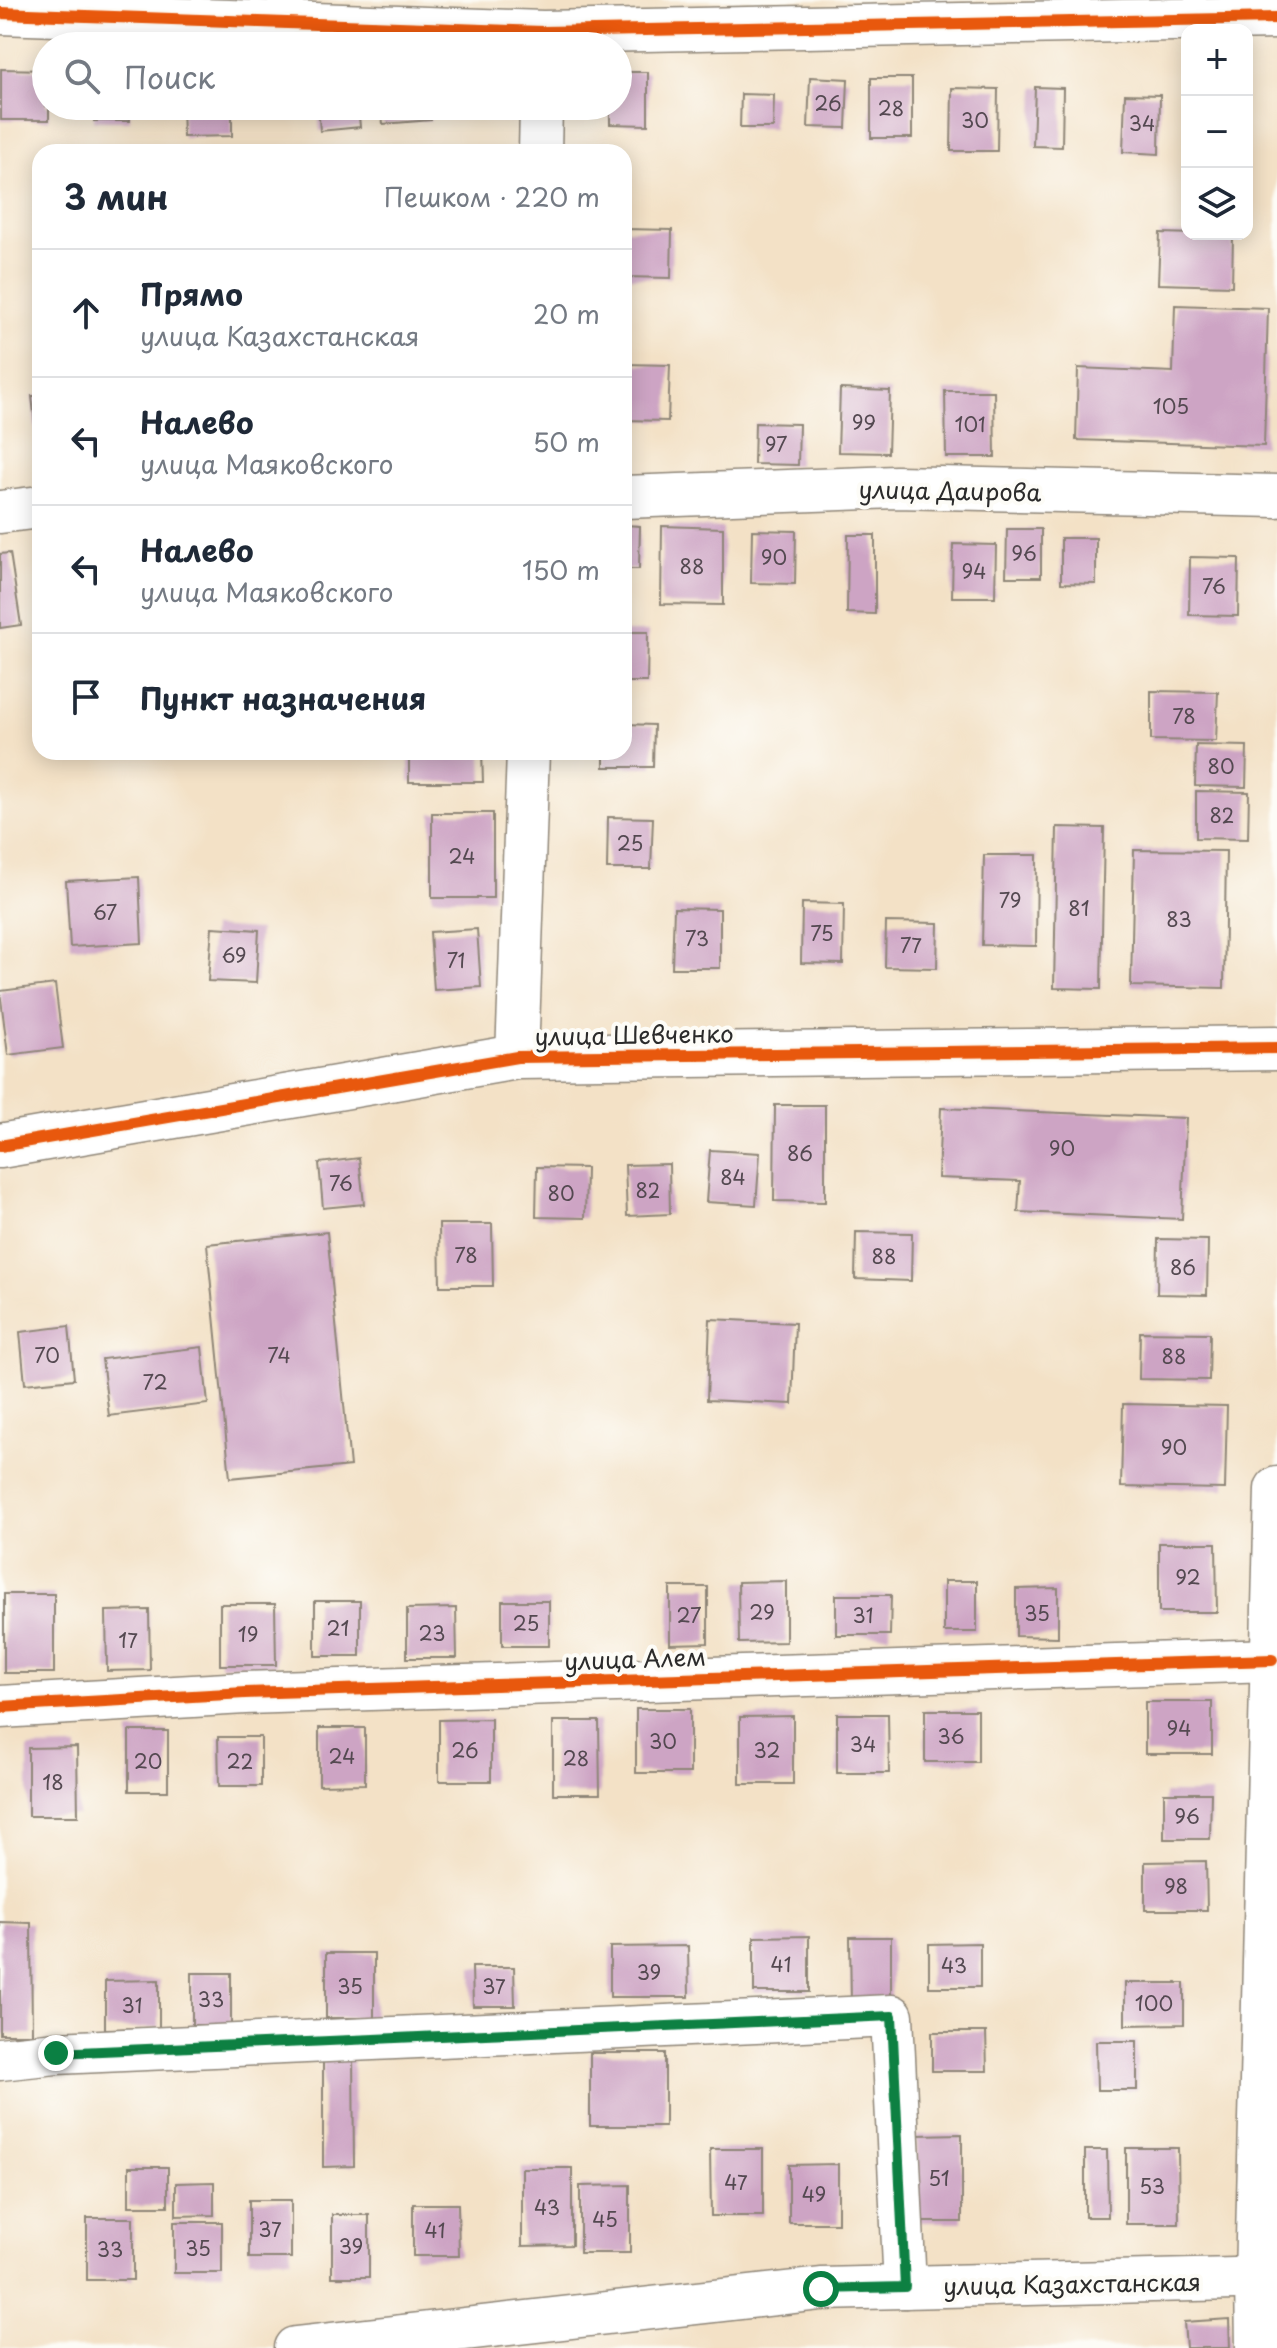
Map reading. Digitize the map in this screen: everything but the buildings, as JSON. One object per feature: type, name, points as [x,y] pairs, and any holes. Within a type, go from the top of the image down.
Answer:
[{"type":"street","points":[[0,13],[543,26],[1277,18]]},
{"type":"street","points":[[540,144],[541,120]]},
{"type":"street","name":"улица Даирова","points":[[632,497],[896,487],[1277,496]]},
{"type":"street","points":[[0,512],[32,508]]},
{"type":"street","points":[[517,1057],[528,760]]},
{"type":"street","name":"улица Шевченко","points":[[0,1146],[517,1057],[1277,1048]]},
{"type":"street","points":[[1258,2348],[1267,2278],[1272,1660],[1277,1492]]},
{"type":"street","name":"улица Алем","points":[[0,1707],[261,1692],[1272,1660]]},
{"type":"street","points":[[0,2059],[56,2053],[892,2016],[905,2287]]},
{"type":"street","name":"улица Казахстанская","points":[[295,2348],[821,2289],[1267,2278]]},
{"type":"cycle path","points":[[0,13],[543,32],[1277,18]]},
{"type":"cycle path","points":[[0,1146],[517,1057],[1277,1048]]},
{"type":"cycle path","points":[[0,1707],[245,1693],[1272,1660]]},
{"type":"route","points":[[56,2053],[892,2016],[905,2287],[821,2289]]}]
